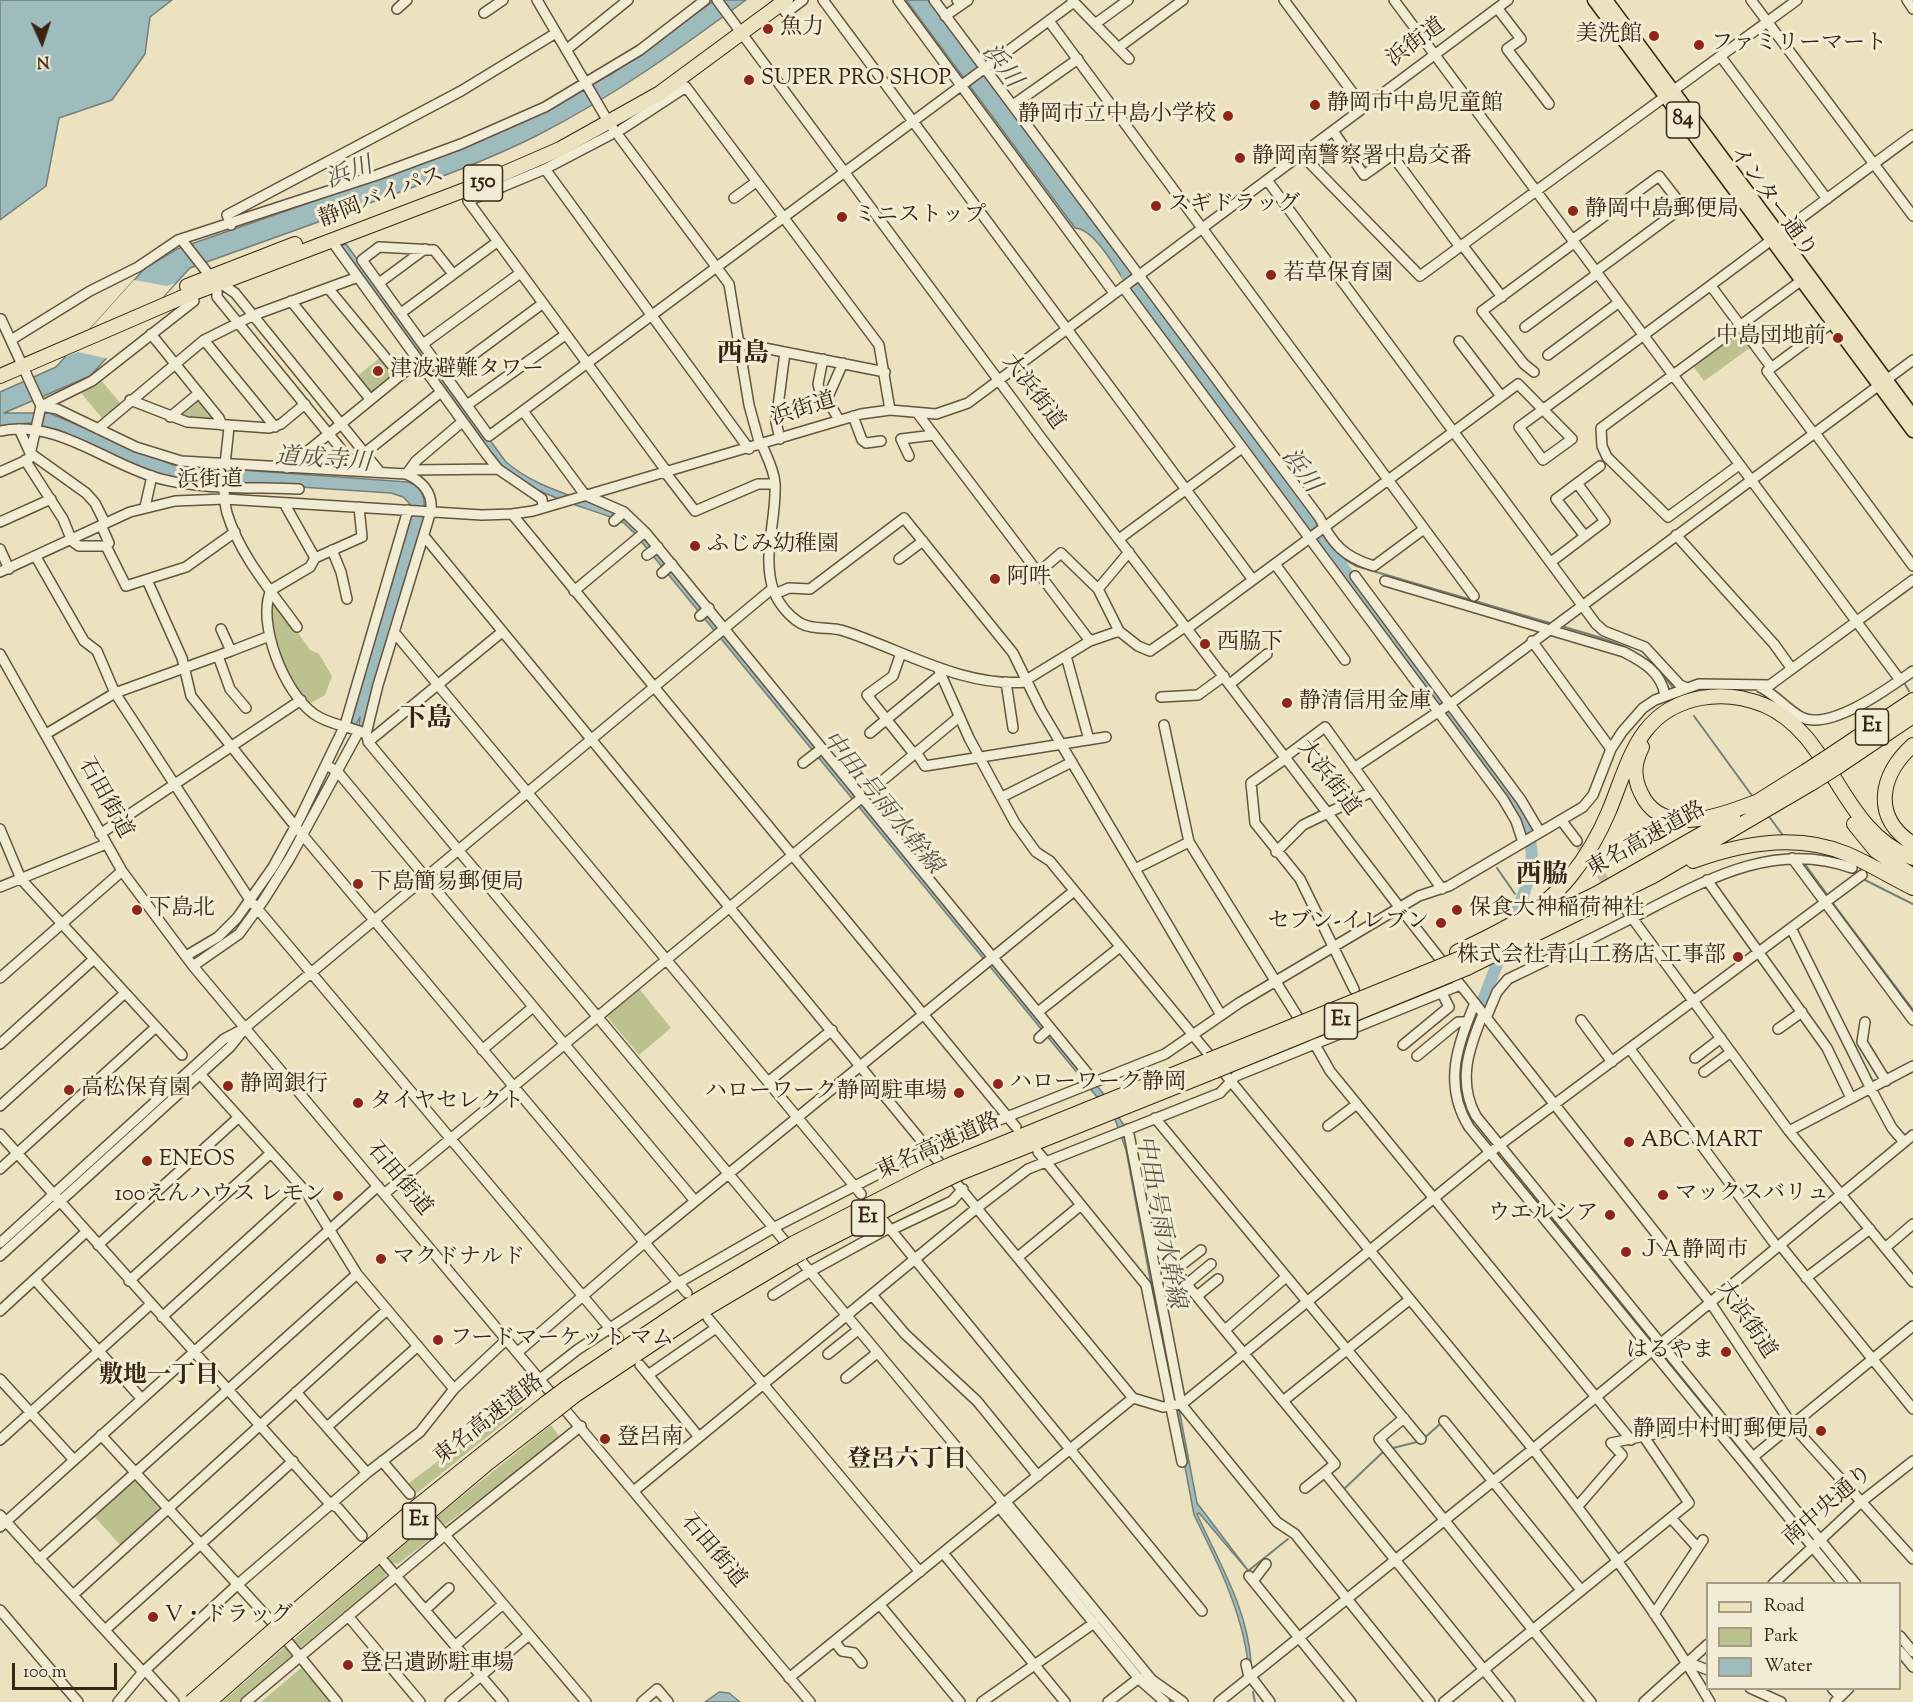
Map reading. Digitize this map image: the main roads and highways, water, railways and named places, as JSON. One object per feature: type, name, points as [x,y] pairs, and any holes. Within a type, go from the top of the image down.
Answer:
[{"type":"highway","name":"静岡バイパス","points":[[0,368],[21,363],[78,342],[151,311],[210,276],[331,240],[521,167],[610,124],[684,76],[735,26],[779,1]]},
{"type":"highway","name":"静岡バイパス","points":[[0,376],[91,328],[210,276],[470,181],[610,124]]},
{"type":"highway","points":[[1462,959],[1502,928],[1528,914],[1569,879],[1593,845],[1630,754],[1651,724],[1676,707],[1704,698],[1723,696],[1740,698],[1763,705],[1785,717],[1812,746],[1856,814],[1871,831],[1900,853],[1913,858]]},
{"type":"highway","name":"東名高速道路","points":[[1835,760],[1913,700]]},
{"type":"highway","points":[[1759,805],[1696,819],[1675,819],[1663,815],[1644,800],[1637,786],[1635,765],[1643,745],[1666,720],[1699,705],[1727,702],[1744,705],[1767,714],[1800,741],[1864,838],[1893,864],[1913,876]]},
{"type":"highway","name":"東名高速道路","points":[[1212,1065],[1462,959],[1491,957],[1596,894],[1809,777],[1913,716]]},
{"type":"highway","points":[[1913,745],[1895,763],[1885,789],[1889,819],[1896,831],[1913,844]]},
{"type":"highway","name":"東名高速道路","points":[[208,1702],[283,1629],[423,1501],[689,1305],[956,1168],[1212,1065],[1496,943],[1516,940],[1653,876],[1759,805]]},
{"type":"highway","points":[[1653,876],[1733,849],[1788,842],[1822,846],[1846,854],[1913,888]]},
{"type":"highway","name":"東名高速道路","points":[[190,1702],[283,1629]]},
{"type":"main road","name":"インター通り","points":[[1594,0],[1670,94]]},
{"type":"main road","name":"インター通り","points":[[1606,0],[1670,94],[1883,383],[1913,431]]},
{"type":"main road","name":"インター通り","points":[[1775,237],[1802,280],[1833,322],[1913,416]]},
{"type":"water","points":[[0,0],[172,0],[150,17],[145,54],[112,100],[59,118],[46,186],[0,220]]},
{"type":"water","points":[[715,0],[746,0],[669,55],[591,106],[536,136],[460,170],[329,218],[331,224],[324,226],[321,221],[190,268],[90,376],[4,413],[49,413],[173,465],[414,484],[423,496],[424,518],[366,725],[359,726],[360,717],[356,725],[350,722],[409,519],[411,505],[403,497],[391,493],[178,479],[135,466],[59,430],[30,423],[0,426],[0,392],[56,367],[145,268],[177,249],[400,171],[518,124],[613,73]]},
{"type":"water","points":[[906,0],[928,0],[1140,285],[1131,291],[1099,244],[1083,230],[1075,228]]},
{"type":"water","points":[[346,244],[506,462],[520,473],[536,481],[631,522],[1102,1092],[1125,1127],[1197,1503],[1250,1573],[1199,1513],[1197,1514],[1238,1604],[1251,1662],[1248,1663],[1234,1605],[1194,1515],[1126,1150],[1115,1119],[635,534],[624,523],[534,488],[520,480],[494,458],[339,246]]},
{"type":"water","points":[[719,1692],[729,1693],[740,1702],[705,1702]]},
{"type":"waterway","name":"浜川","points":[[1127,275],[1516,802],[1525,821],[1532,853],[1528,880],[1510,929]]},
{"type":"waterway","points":[[1331,552],[1356,566],[1553,624]]},
{"type":"waterway","points":[[1561,626],[1625,647],[1652,664],[1675,691]]},
{"type":"waterway","points":[[1903,681],[1909,691]]},
{"type":"waterway","points":[[1694,716],[1753,797]]},
{"type":"waterway","points":[[1768,815],[1784,837]]},
{"type":"waterway","points":[[1804,863],[1829,897]]},
{"type":"waterway","points":[[1497,868],[1515,894]]},
{"type":"waterway","points":[[1863,879],[1913,904]]},
{"type":"waterway","points":[[1832,902],[1913,1010]]},
{"type":"waterway","name":"浜川","points":[[1482,1003],[1504,946]]},
{"type":"waterway","points":[[1389,1449],[1421,1441],[1440,1424]]},
{"type":"waterway","points":[[1343,1490],[1384,1451]]},
{"type":"waterway","points":[[1248,1571],[1288,1539]]},
{"type":"waterway","points":[[1253,1692],[1255,1702]]},
{"type":"tunnel","points":[[1577,841],[1627,911]]},
{"type":"place","name":"魚力","points":[[768,29]]},
{"type":"place","name":"美洗館","points":[[1654,36]]},
{"type":"place","name":"ファミリーマート","points":[[1699,45]]},
{"type":"place","name":"SUPER PRO SHOP","points":[[749,80]]},
{"type":"place","name":"静岡市中島児童館","points":[[1315,105]]},
{"type":"place","name":"静岡市立中島小学校","points":[[1228,116]]},
{"type":"place","name":"静岡南警察署中島交番","points":[[1240,158]]},
{"type":"place","name":"スギドラッグ","points":[[1156,206]]},
{"type":"place","name":"静岡中島郵便局","points":[[1573,211]]},
{"type":"place","name":"ミニストップ","points":[[842,217]]},
{"type":"place","name":"若草保育園","points":[[1271,275]]},
{"type":"place","name":"中島団地前","points":[[1838,338]]},
{"type":"place","name":"津波避難タワー","points":[[378,371]]},
{"type":"place","name":"ふじみ幼稚園","points":[[695,546]]},
{"type":"place","name":"阿吽","points":[[995,579]]},
{"type":"place","name":"西脇下","points":[[1205,644]]},
{"type":"place","name":"静清信用金庫","points":[[1287,703]]},
{"type":"place","name":"下島簡易郵便局","points":[[358,884]]},
{"type":"place","name":"下島北","points":[[137,910]]},
{"type":"place","name":"保食大神稲荷神社","points":[[1457,910]]},
{"type":"place","name":"セブン-イレブン","points":[[1441,923]]},
{"type":"place","name":"株式会社青山工務店 工事部","points":[[1738,957]]},
{"type":"place","name":"ハローワーク静岡","points":[[998,1084]]},
{"type":"place","name":"静岡銀行","points":[[228,1086]]},
{"type":"place","name":"高松保育園","points":[[69,1090]]},
{"type":"place","name":"ハローワーク静岡駐車場","points":[[959,1093]]},
{"type":"place","name":"タイヤセレクト","points":[[358,1103]]},
{"type":"place","name":"ABC MART","points":[[1629,1142]]},
{"type":"place","name":"ENEOS","points":[[147,1161]]},
{"type":"place","name":"マックスバリュ","points":[[1663,1195]]},
{"type":"place","name":"100えんハウス レモン","points":[[338,1196]]},
{"type":"place","name":"ウエルシア","points":[[1610,1215]]},
{"type":"place","name":"ＪＡ静岡市","points":[[1626,1252]]},
{"type":"place","name":"マクドナルド","points":[[381,1259]]},
{"type":"place","name":"フードマーケット マム","points":[[438,1340]]},
{"type":"place","name":"はるやま","points":[[1726,1352]]},
{"type":"place","name":"静岡中村町郵便局","points":[[1821,1431]]},
{"type":"place","name":"登呂南","points":[[605,1439]]},
{"type":"place","name":"V・ドラッグ","points":[[153,1617]]},
{"type":"place","name":"登呂遺跡駐車場","points":[[348,1665]]},
{"type":"district","name":"西島","points":[[743,357]]},
{"type":"district","name":"下島","points":[[426,722]]},
{"type":"district","name":"西脇","points":[[1542,878]]},
{"type":"district","name":"敷地一丁目","points":[[159,1378]]},
{"type":"district","name":"登呂六丁目","points":[[907,1462]]},
{"type":"water label","name":"道成寺川","points":[[323,462]]},
{"type":"water label","name":"中田1号雨水幹線","points":[[880,804]]},
{"type":"water label","name":"中田1号雨水幹線","points":[[1158,1222]]}]
